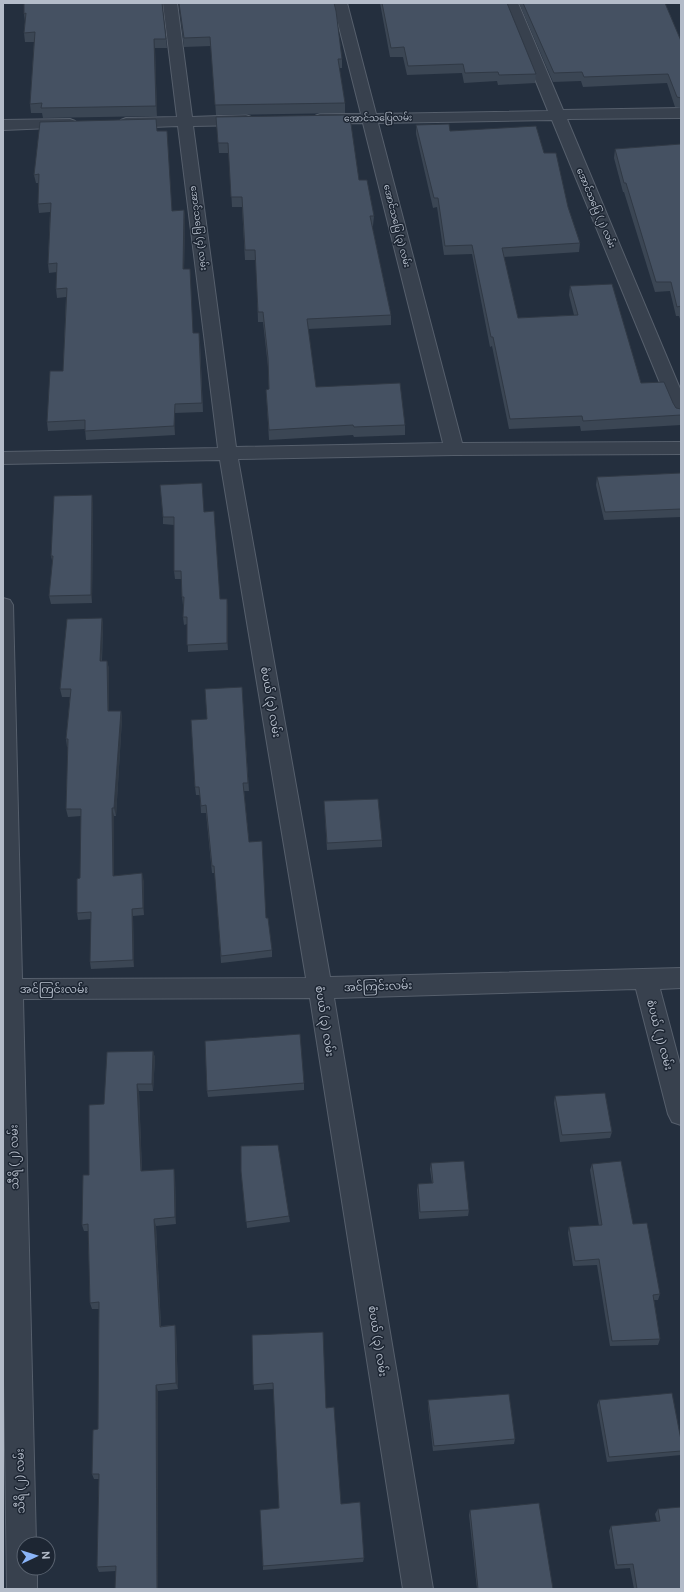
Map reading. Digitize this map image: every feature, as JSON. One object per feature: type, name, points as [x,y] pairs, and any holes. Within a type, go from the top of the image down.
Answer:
[{"type":"street","name":"အောင်သပြေ (၄) လမ်း","points":[[170,3],[228,453]]},
{"type":"street","name":"အောင်သပြေ (၃) လမ်း","points":[[340,3],[454,449]]},
{"type":"street","name":"အောင်သပြေ (၂) လမ်း","points":[[511,3],[681,412]]},
{"type":"street","name":"အောင်သပြေလမ်း","points":[[306,119],[681,113]]},
{"type":"street","points":[[114,123],[258,120]]},
{"type":"street","points":[[3,125],[82,123]]},
{"type":"street","points":[[3,458],[454,449],[681,448]]},
{"type":"street","name":"စံပယ် (၃) လမ်း","points":[[228,453],[320,988],[418,1589]]},
{"type":"street","name":"သီရိ (၂) လမ်း","points":[[3,605],[7,989],[22,1589]]},
{"type":"street","name":"အင်ကြင်းလမ်း","points":[[7,989],[320,988],[681,978]]},
{"type":"street","name":"စံပယ် (၂) လမ်း","points":[[645,979],[681,1114]]},
{"type":"building","points":[[24,3],[162,3],[166,39],[154,39],[156,106],[41,108],[42,103],[30,104],[35,32],[24,33],[26,13],[24,14]]},
{"type":"building","points":[[179,3],[334,3],[342,59],[338,59],[345,103],[215,105],[210,37],[184,38]]},
{"type":"building","points":[[382,3],[507,3],[536,74],[499,75],[498,72],[465,73],[463,64],[408,66],[404,47],[391,48]]},
{"type":"building","points":[[523,3],[665,3],[681,41],[681,98],[677,97],[668,74],[584,77],[582,72],[554,73]]},
{"type":"building","points":[[347,115],[347,117],[350,117],[359,180],[367,180],[374,216],[370,216],[391,315],[307,319],[316,387],[400,383],[405,425],[354,427],[353,425],[269,430],[266,390],[269,389],[268,358],[263,312],[258,312],[255,250],[245,250],[242,197],[231,197],[228,143],[218,143],[216,117]]},
{"type":"building","points":[[156,119],[157,131],[167,131],[172,211],[184,210],[183,269],[190,269],[193,333],[199,333],[202,403],[175,404],[174,426],[85,431],[85,420],[47,422],[50,371],[63,371],[67,288],[56,289],[57,263],[48,264],[51,203],[38,204],[39,174],[34,175],[40,122]]},
{"type":"building","points":[[449,124],[450,131],[536,126],[544,153],[556,153],[568,207],[580,243],[502,248],[518,318],[578,315],[570,286],[612,284],[641,383],[664,382],[676,408],[681,409],[681,415],[583,421],[582,416],[510,419],[472,245],[445,246],[438,198],[434,198],[416,125]]},
{"type":"building","points":[[681,144],[681,306],[677,307],[671,282],[656,282],[626,183],[624,183],[615,149]]},
{"type":"building","points":[[681,473],[681,509],[605,512],[597,477]]},
{"type":"building","points":[[202,483],[204,512],[214,511],[220,599],[227,599],[227,643],[187,645],[187,617],[183,617],[184,597],[182,597],[181,571],[174,571],[174,517],[163,517],[160,485]]},
{"type":"building","points":[[92,495],[91,595],[49,596],[53,556],[51,556],[54,496]]},
{"type":"building","points":[[102,618],[100,661],[107,661],[108,711],[121,711],[114,808],[112,808],[113,876],[142,873],[143,908],[132,909],[133,960],[90,962],[91,912],[77,913],[77,879],[80,878],[81,809],[66,809],[68,739],[66,739],[71,689],[60,689],[67,619]]},
{"type":"building","points":[[242,687],[248,783],[243,783],[249,842],[262,841],[266,918],[268,918],[272,950],[221,956],[214,866],[212,866],[206,805],[201,806],[199,787],[195,787],[191,720],[207,719],[205,689]]},
{"type":"building","points":[[378,799],[382,840],[327,843],[324,801]]},
{"type":"building","points":[[300,1034],[304,1083],[207,1091],[205,1041]]},
{"type":"building","points":[[153,1051],[152,1084],[137,1084],[141,1171],[174,1169],[175,1217],[154,1219],[160,1327],[175,1325],[176,1383],[156,1385],[157,1589],[115,1589],[116,1566],[97,1567],[99,1474],[92,1474],[93,1430],[98,1429],[99,1302],[90,1303],[88,1224],[82,1225],[83,1175],[89,1175],[89,1105],[104,1104],[107,1052]]},
{"type":"building","points":[[605,1093],[612,1132],[562,1135],[555,1096]]},
{"type":"building","points":[[278,1145],[289,1216],[246,1222],[241,1171],[241,1146]]},
{"type":"building","points":[[464,1161],[469,1210],[420,1212],[418,1184],[433,1183],[431,1163]]},
{"type":"building","points":[[621,1161],[633,1224],[647,1223],[660,1294],[653,1295],[660,1339],[612,1341],[599,1259],[575,1261],[569,1227],[602,1225],[592,1164]]},
{"type":"building","points":[[323,1332],[326,1408],[334,1407],[341,1504],[360,1502],[364,1558],[263,1566],[260,1510],[279,1508],[273,1383],[253,1385],[252,1335]]},
{"type":"building","points":[[672,1393],[681,1440],[681,1451],[609,1457],[599,1400]]},
{"type":"building","points":[[509,1394],[515,1439],[434,1446],[428,1400]]},
{"type":"building","points":[[539,1503],[553,1589],[478,1589],[470,1510]]},
{"type":"building","points":[[681,1507],[681,1589],[637,1589],[633,1564],[617,1565],[611,1526],[660,1521],[658,1509]]}]
